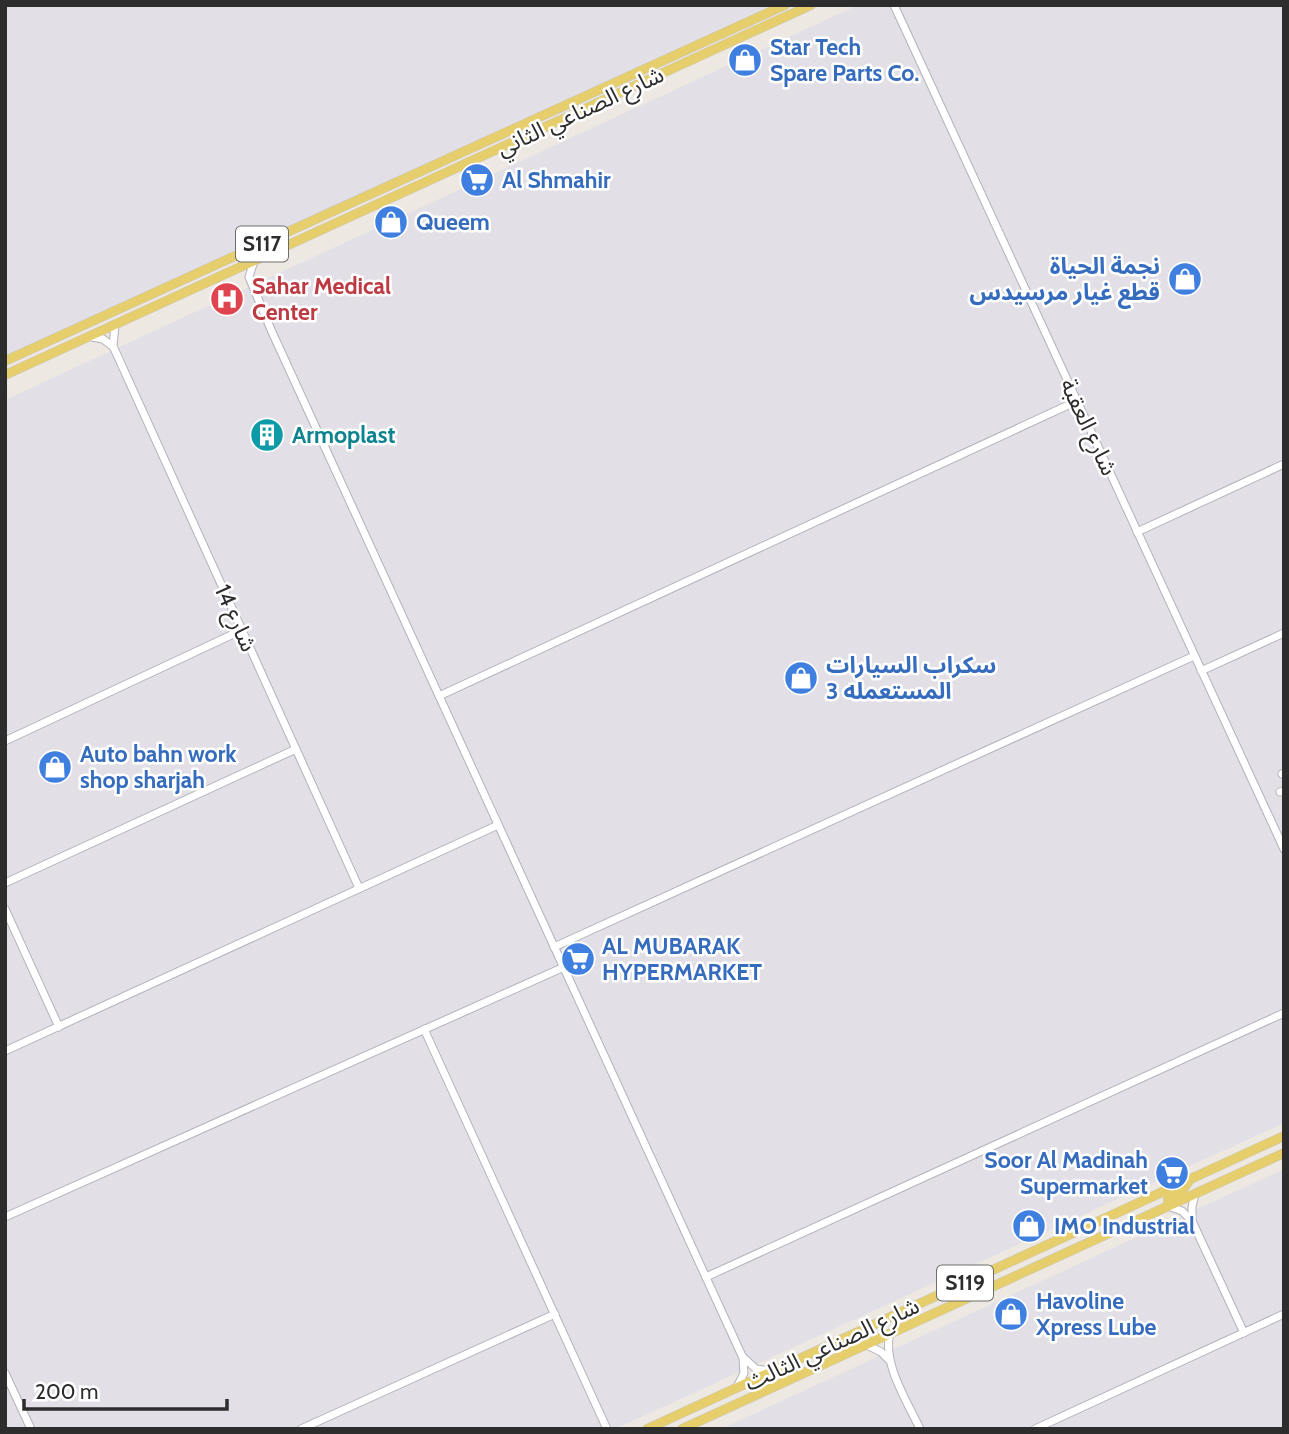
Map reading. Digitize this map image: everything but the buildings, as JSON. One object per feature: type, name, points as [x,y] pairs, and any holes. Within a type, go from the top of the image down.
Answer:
[{"type":"main road","name":"شارع الصناعي الثاني","points":[[5,361],[785,5]]},
{"type":"main road","name":"شارع الصناعي الثاني","points":[[5,375],[115,327],[254,260],[811,5]]},
{"type":"main road","name":"شارع الصناعي الثالث","points":[[647,1429],[1284,1136]]},
{"type":"main road","name":"شارع الصناعي الثالث","points":[[682,1429],[1284,1153]]},
{"type":"main road","points":[[1168,1206],[1168,1199],[1182,1191],[1190,1180]]},
{"type":"main road","points":[[1082,1245],[1090,1236],[1111,1224],[1111,1216]]},
{"type":"street","name":"شارع العقبة","points":[[894,5],[1283,846]]},
{"type":"street","points":[[254,260],[249,271],[251,282],[743,1358],[744,1373],[737,1387]]},
{"type":"street","points":[[233,270],[251,282]]},
{"type":"street","points":[[92,337],[113,346],[115,327]]},
{"type":"street","name":"شارع 14","points":[[113,346],[359,888]]},
{"type":"street","points":[[439,696],[1077,401]]},
{"type":"street","points":[[1137,532],[1284,464]]},
{"type":"street","points":[[5,741],[242,631]]},
{"type":"street","points":[[1201,671],[1284,633]]},
{"type":"street","points":[[554,947],[1194,656]]},
{"type":"street","points":[[5,883],[296,749]]},
{"type":"street","points":[[5,1051],[498,825]]},
{"type":"street","points":[[5,909],[59,1027]]},
{"type":"street","points":[[5,1217],[564,967]]},
{"type":"street","points":[[706,1277],[1284,1013]]},
{"type":"street","points":[[424,1029],[608,1428]]},
{"type":"street","points":[[1192,1220],[1195,1194]]},
{"type":"street","points":[[1168,1206],[1182,1211],[1192,1220],[1244,1333]]},
{"type":"street","points":[[302,1428],[555,1314]]},
{"type":"street","points":[[1035,1429],[1284,1314]]},
{"type":"street","points":[[890,1333],[887,1346],[889,1360],[920,1429]]},
{"type":"street","points":[[864,1344],[881,1352],[889,1360]]},
{"type":"street","points":[[743,1358],[756,1368],[773,1371]]},
{"type":"street","points":[[5,1373],[31,1429]]},
{"type":"shaded area","points":[[5,5],[771,5],[5,359]]},
{"type":"shaded area","points":[[858,5],[1284,5],[1284,1123],[615,1429],[5,1429],[5,400]]},
{"type":"shaded area","points":[[1284,1169],[1284,1429],[721,1429]]},
{"type":"place","name":"Star Tech Spare Parts Co.","points":[[745,60]]},
{"type":"place","name":"Al Shmahir","points":[[477,180]]},
{"type":"place","name":"Queem","points":[[391,222]]},
{"type":"place","name":"نجمة الحياة قطع غيار مرسيدس","points":[[1185,279]]},
{"type":"place","name":"Sahar Medical Center","points":[[227,299]]},
{"type":"place","name":"Armoplast","points":[[267,435]]},
{"type":"place","name":"سكراب السيارات المستعمله 3","points":[[801,678]]},
{"type":"place","name":"Auto bahn work shop sharjah","points":[[55,767]]},
{"type":"place","name":"AL MUBARAK HYPERMARKET","points":[[578,959]]},
{"type":"place","name":"Soor Al Madinah Supermarket","points":[[1172,1173]]},
{"type":"place","name":"IMO Industrial","points":[[1029,1226]]},
{"type":"place","name":"Havoline Xpress Lube","points":[[1011,1314]]}]
